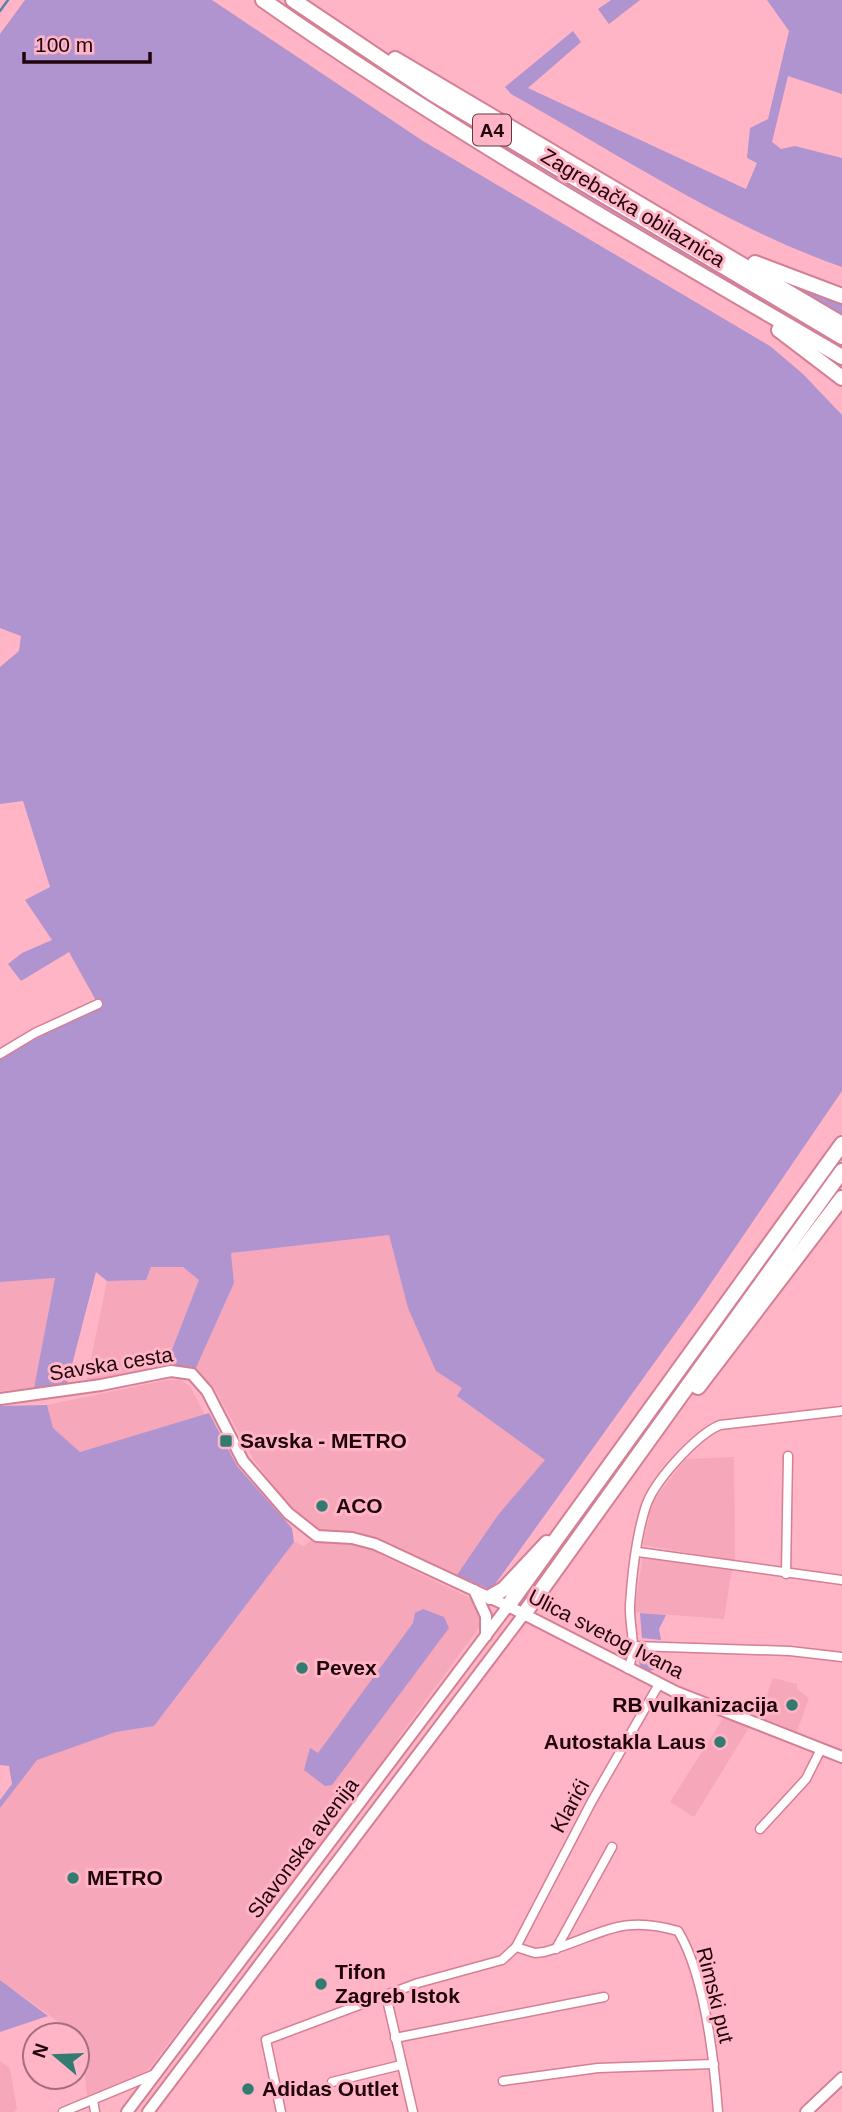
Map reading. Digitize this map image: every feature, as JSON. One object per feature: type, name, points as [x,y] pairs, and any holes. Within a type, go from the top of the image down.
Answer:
[{"type":"highway","name":"Zagrebačka obilaznica","points":[[263,0],[423,105],[842,357]]},
{"type":"highway","name":"Zagrebačka obilaznica","points":[[293,0],[492,131],[842,338]]},
{"type":"highway","points":[[330,25],[345,28],[381,53],[435,80],[842,324]]},
{"type":"highway","points":[[690,233],[703,234],[746,259],[842,296]]},
{"type":"highway","points":[[712,279],[722,294],[807,349],[842,378]]},
{"type":"highway","points":[[508,1606],[842,1144]]},
{"type":"highway","points":[[524,1614],[842,1171]]},
{"type":"highway","points":[[668,1413],[685,1403],[842,1198]]},
{"type":"highway","points":[[490,1597],[504,1590],[537,1551],[560,1535]]},
{"type":"main road","name":"Savska cesta","points":[[0,1399],[101,1385],[171,1371],[192,1374],[207,1391],[239,1455],[257,1479],[310,1533],[362,1539],[508,1606]]},
{"type":"main road","points":[[474,1590],[486,1616],[486,1636]]},
{"type":"main road","name":"Ulica svetog Ivana","points":[[508,1606],[659,1684],[842,1757]]},
{"type":"main road","name":"Slavonska avenija","points":[[127,2112],[508,1606]]},
{"type":"main road","name":"Slavonska avenija","points":[[148,2112],[524,1614]]},
{"type":"main road","points":[[806,2112],[842,2078]]},
{"type":"street","points":[[0,1054],[35,1033],[98,1004]]},
{"type":"street","points":[[628,1669],[634,1646],[630,1602],[645,1507],[650,1496],[683,1455],[712,1429],[739,1422],[842,1411]]},
{"type":"street","points":[[786,1574],[788,1456]]},
{"type":"street","points":[[638,1552],[842,1580]]},
{"type":"street","points":[[634,1646],[790,1651],[842,1657]]},
{"type":"street","name":"Klarići","points":[[516,1947],[592,1801],[659,1684]]},
{"type":"street","points":[[760,1829],[806,1779],[821,1749]]},
{"type":"street","points":[[556,1949],[612,1847]]},
{"type":"street","name":"Rimski put","points":[[516,1947],[535,1953],[556,1949],[626,1923],[652,1923],[678,1931],[689,1949],[714,2064],[718,2112]]},
{"type":"street","points":[[281,2112],[266,2040],[418,1983],[502,1960],[516,1947]]},
{"type":"street","points":[[386,1995],[413,2112]]},
{"type":"street","points":[[395,2038],[604,1997]]},
{"type":"street","points":[[503,2081],[598,2068],[714,2064]]},
{"type":"street","points":[[332,2082],[401,2065]]},
{"type":"street","points":[[63,2112],[158,2073]]},
{"type":"street","points":[[93,2100],[95,2112]]},
{"type":"shaded area","points":[[25,0],[212,0],[423,141],[770,346],[803,374],[842,415],[842,1091],[698,1302],[491,1590],[457,1575],[498,1515],[545,1460],[457,1396],[462,1388],[436,1371],[408,1308],[389,1235],[231,1253],[234,1283],[195,1370],[166,1365],[199,1280],[183,1267],[151,1267],[146,1280],[107,1281],[96,1272],[67,1384],[34,1388],[55,1278],[0,1282],[0,1057],[99,1006],[69,952],[21,981],[8,964],[22,953],[52,940],[25,900],[50,887],[23,801],[0,804],[0,667],[19,651],[21,636],[0,628],[0,34]]},
{"type":"shaded area","points":[[611,0],[640,0],[609,24],[598,9]]},
{"type":"shaded area","points":[[767,0],[842,0],[842,94],[788,76],[772,142],[781,149],[795,146],[842,158],[842,267],[714,210],[511,94],[505,87],[573,31],[581,42],[528,88],[746,189],[757,163],[747,158],[750,128],[768,119],[789,31]]},
{"type":"shaded area","points":[[434,101],[842,344],[842,349],[433,105]]},
{"type":"shaded area","points":[[780,279],[842,302],[842,317]]},
{"type":"shaded area","points":[[389,1235],[408,1308],[463,1389],[457,1396],[571,1479],[484,1588],[353,1532],[320,1534],[306,1530],[254,1460],[213,1386],[195,1370],[234,1283],[231,1253]]},
{"type":"shaded area","points":[[151,1267],[183,1267],[199,1280],[166,1365],[86,1384],[107,1281],[146,1280]]},
{"type":"shaded area","points":[[55,1278],[34,1388],[0,1391],[0,1282]]},
{"type":"shaded area","points":[[167,1380],[181,1380],[190,1386],[205,1415],[80,1452],[53,1428],[47,1405]]},
{"type":"shaded area","points":[[47,1405],[53,1428],[80,1452],[209,1413],[237,1466],[292,1528],[294,1542],[154,1726],[116,1732],[37,1760],[0,1808],[0,1800],[12,1784],[9,1766],[0,1765],[0,1406]]},
{"type":"shaded area","points":[[734,1457],[735,1561],[643,1545],[652,1502],[686,1459]]},
{"type":"shaded area","points":[[310,1541],[344,1541],[376,1550],[379,1554],[474,1600],[481,1609],[481,1625],[401,1734],[385,1762],[144,2075],[136,2081],[117,2084],[87,2096],[86,2091],[91,2091],[91,2021],[57,2021],[0,1980],[0,1808],[36,1760],[116,1732],[154,1726],[294,1542],[304,1546]]},
{"type":"shaded area","points":[[643,1556],[732,1569],[724,1619],[634,1612]]},
{"type":"shaded area","points":[[423,1609],[444,1617],[449,1628],[332,1785],[325,1786],[304,1770],[310,1748],[318,1753],[413,1623],[415,1613]]},
{"type":"shaded area","points":[[640,1613],[666,1615],[659,1629],[661,1640],[642,1638]]},
{"type":"shaded area","points":[[649,1651],[656,1654],[659,1661],[656,1668],[649,1671],[642,1668],[639,1661],[642,1654]]},
{"type":"shaded area","points":[[773,1678],[797,1684],[797,1689],[809,1698],[796,1734],[758,1720]]},
{"type":"shaded area","points":[[725,1716],[750,1726],[694,1817],[670,1802]]},
{"type":"shaded area","points":[[0,1980],[48,2016],[33,2021],[21,2021],[21,2025],[0,2032]]},
{"type":"shaded area","points":[[0,2061],[10,2068],[17,2109],[14,2112],[0,2112]]},
{"type":"waterway","points":[[0,11],[8,0]]},
{"type":"place","name":"Savska - METRO","points":[[226,1441]]},
{"type":"place","name":"ACO","points":[[322,1506]]},
{"type":"place","name":"Pevex","points":[[302,1668]]},
{"type":"place","name":"RB vulkanizacija","points":[[792,1705]]},
{"type":"place","name":"Autostakla Laus","points":[[720,1742]]},
{"type":"place","name":"METRO","points":[[73,1878]]},
{"type":"place","name":"Tifon Zagreb Istok","points":[[321,1984]]},
{"type":"place","name":"Adidas Outlet","points":[[248,2089]]}]
